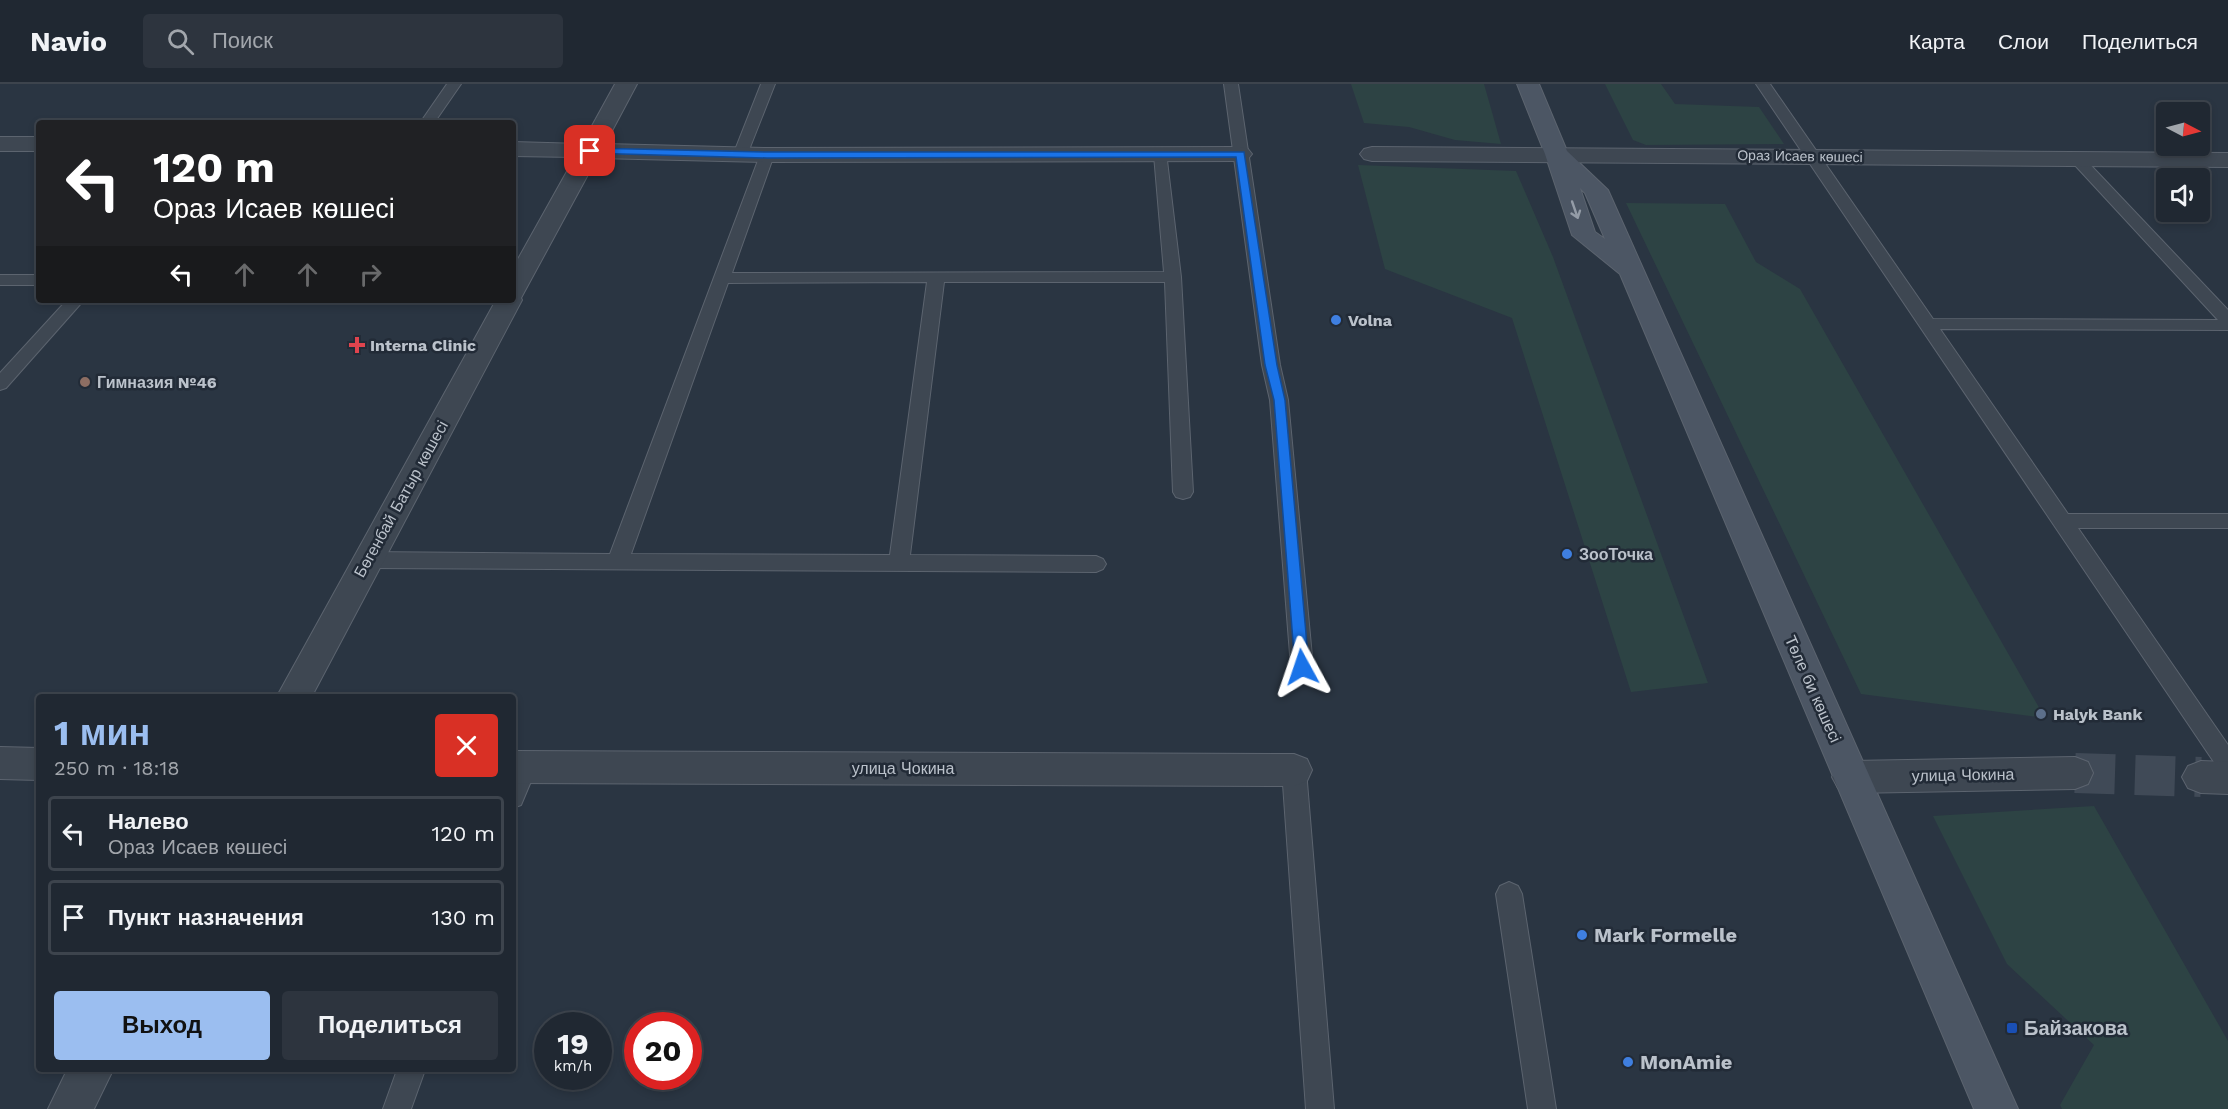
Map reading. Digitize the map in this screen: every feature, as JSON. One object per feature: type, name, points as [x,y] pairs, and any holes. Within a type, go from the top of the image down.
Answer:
[{"type":"main road","name":"Төле би көшесі","points":[[1528,84],[1557,154],[1584,235],[1630,270],[1996,1109]]},
{"type":"street","points":[[516,287],[626,84]]},
{"type":"street","points":[[0,144],[36,144]]},
{"type":"street","points":[[516,149],[740,155],[1240,154]]},
{"type":"street","name":"Ораз Исаев көшесі","points":[[1372,154],[2228,160]]},
{"type":"street","name":"Бөгенбай Батыр көшесі","points":[[295,694],[507,303]]},
{"type":"street","points":[[0,763],[36,764]]},
{"type":"street","name":"улица Чокина","points":[[517,777],[1294,770]]},
{"type":"street","name":"улица Чокина","points":[[1851,777],[2075,773]]},
{"type":"street","points":[[70,1109],[90,1072]]},
{"type":"lane","points":[[429,120],[454,84]]},
{"type":"lane","points":[[740,155],[768,84]]},
{"type":"lane","points":[[1231,84],[1271,365],[1280,400],[1302,667]]},
{"type":"lane","points":[[1762,84],[2062,522],[2219,773]]},
{"type":"lane","points":[[618,561],[767,155]]},
{"type":"lane","points":[[1161,155],[1173,276],[1183,492]]},
{"type":"lane","points":[[2077,159],[2228,320]]},
{"type":"lane","points":[[721,278],[1173,276]]},
{"type":"lane","points":[[899,563],[936,277]]},
{"type":"lane","points":[[0,280],[36,280]]},
{"type":"lane","points":[[0,384],[73,303]]},
{"type":"lane","points":[[1927,324],[2228,325]]},
{"type":"lane","points":[[2062,522],[2228,521]]},
{"type":"lane","points":[[368,560],[1096,564]]},
{"type":"lane","points":[[1294,770],[1320,1109]]},
{"type":"lane","points":[[1509,894],[1542,1109]]},
{"type":"lane","points":[[397,1109],[410,1072]]},
{"type":"green space","points":[[1351,84],[1484,84],[1501,144],[1455,140],[1409,127],[1364,123]]},
{"type":"green space","points":[[1605,84],[1661,84],[1675,104],[1759,107],[1784,144],[1646,145],[1633,140]]},
{"type":"green space","points":[[1358,165],[1516,171],[1553,257],[1708,683],[1631,692],[1512,318],[1385,269]]},
{"type":"green space","points":[[1626,203],[1725,204],[1756,262],[1800,289],[2045,718],[1861,694]]},
{"type":"green space","points":[[2094,806],[2228,1041],[2228,1109],[2062,1109],[2060,1105],[2094,1045],[2007,964],[1933,816]]},
{"type":"tunnel","points":[[2075,773],[2201,777]]},
{"type":"place","name":"Volna","points":[[1336,320]]},
{"type":"place","name":"Interna Clinic","points":[[357,345]]},
{"type":"place","name":"Гимназия №46","points":[[85,382]]},
{"type":"place","name":"ЗооТочка","points":[[1567,554]]},
{"type":"place","name":"Halyk Bank","points":[[2041,714]]},
{"type":"place","name":"Mark Formelle","points":[[1582,935]]},
{"type":"place","name":"Байзакова","points":[[2012,1028]]},
{"type":"place","name":"MonAmie","points":[[1628,1062]]},
{"type":"route","points":[[590,151],[767,155],[1240,154],[1271,365],[1280,400],[1302,667]]}]
